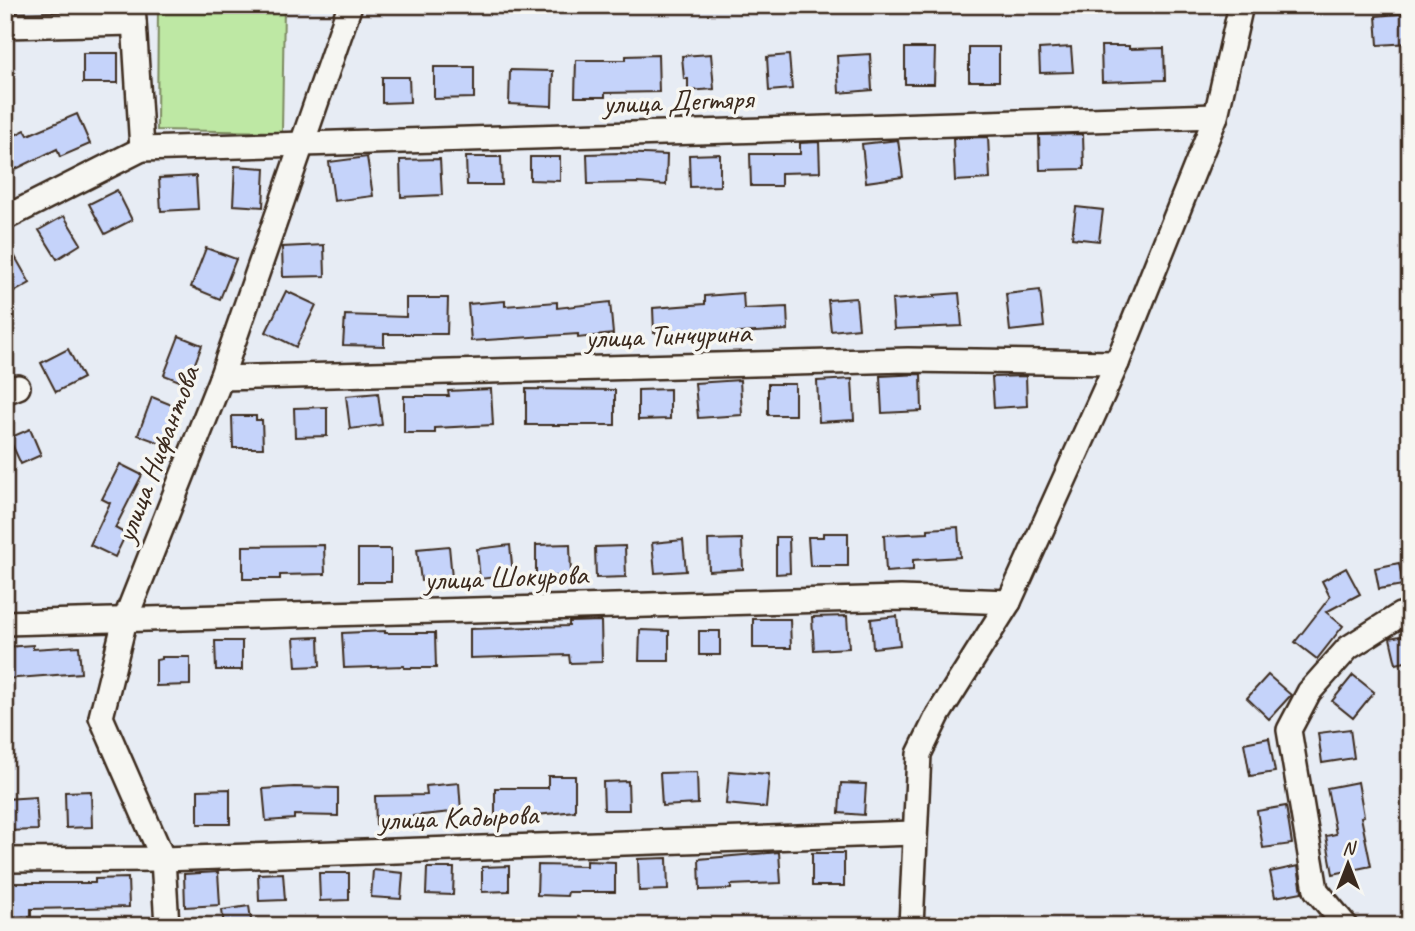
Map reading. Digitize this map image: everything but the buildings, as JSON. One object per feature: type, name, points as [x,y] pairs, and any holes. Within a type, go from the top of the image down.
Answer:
[{"type":"street","name":"улица Нифантова","points":[[167,926],[163,859],[101,717],[125,620],[221,378],[350,5]]},
{"type":"street","points":[[911,926],[919,754],[938,715],[1009,602],[1117,363],[1216,116],[1241,5]]},
{"type":"street","points":[[5,26],[133,14],[142,149],[5,218]]},
{"type":"street","name":"улица Дегтяря","points":[[142,149],[1216,116]]},
{"type":"street","name":"улица Тинчурина","points":[[221,378],[908,360],[1117,363]]},
{"type":"street","name":"улица Шокурова","points":[[5,623],[901,598],[1009,602]]},
{"type":"street","points":[[1346,926],[1315,890],[1289,730],[1309,692],[1348,648],[1400,615],[1410,613]]},
{"type":"street","name":"улица Кадырова","points":[[5,860],[163,859],[914,833]]},
{"type":"green space","points":[[158,5],[284,5],[282,132],[157,130]]}]
